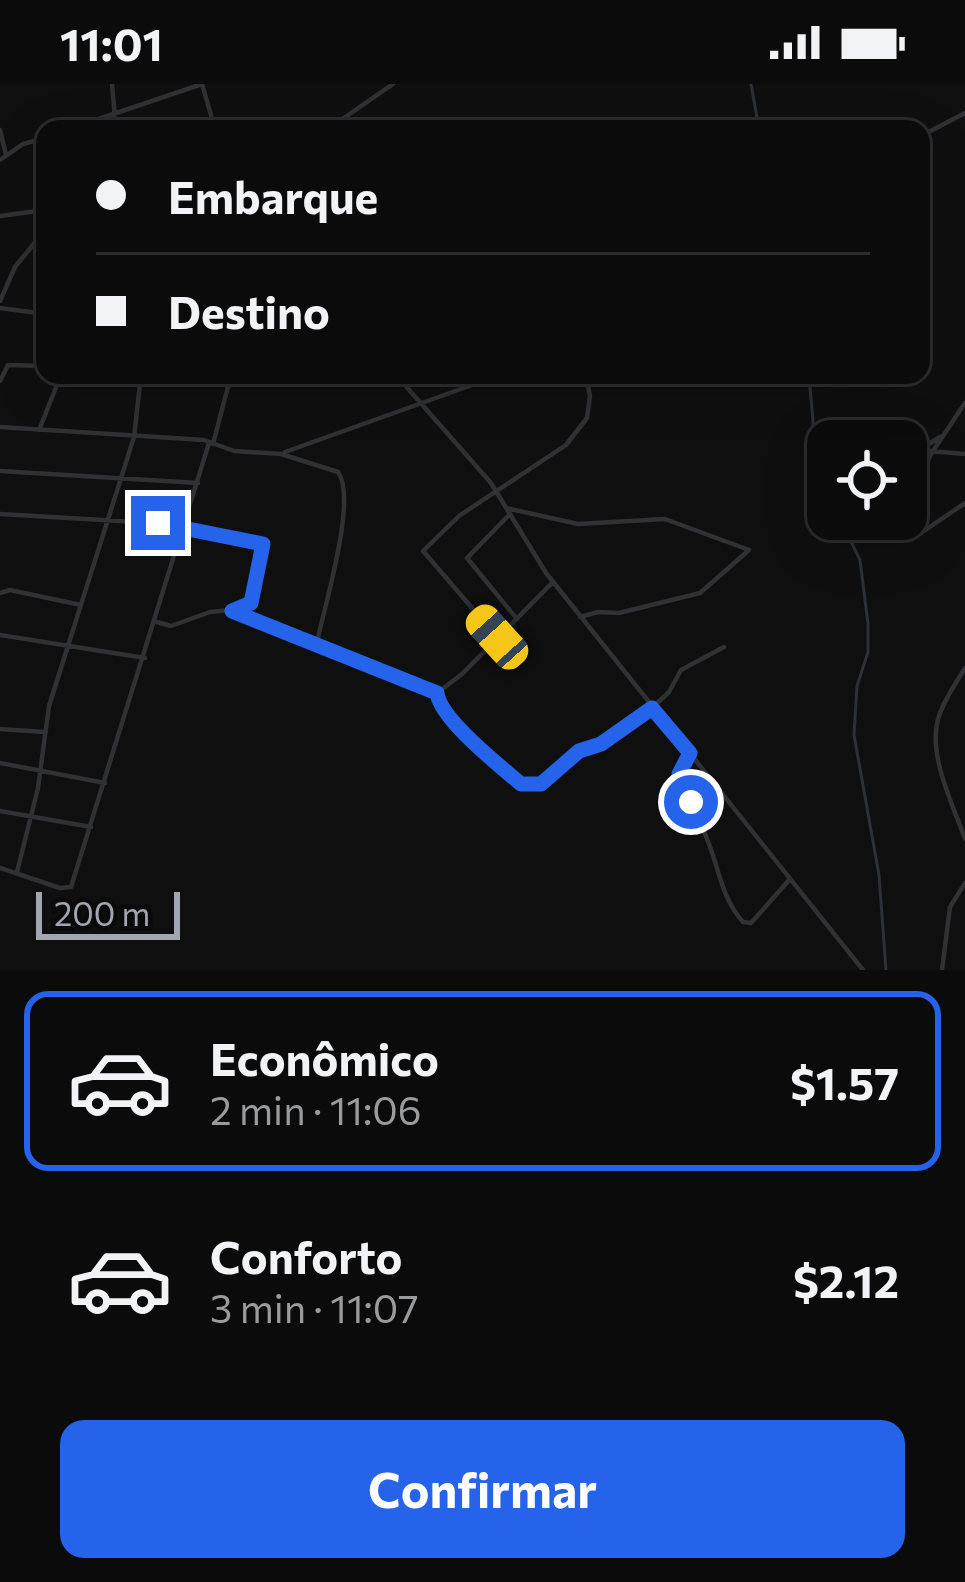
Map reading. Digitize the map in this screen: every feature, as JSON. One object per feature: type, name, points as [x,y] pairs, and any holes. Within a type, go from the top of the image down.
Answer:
[{"type":"street","points":[[112,84],[115,120]]},
{"type":"street","points":[[96,120],[202,84],[212,120]]},
{"type":"street","points":[[341,120],[393,84]]},
{"type":"street","points":[[930,131],[965,113]]},
{"type":"street","points":[[0,130],[5,138],[3,157]]},
{"type":"street","points":[[3,157],[36,142]]},
{"type":"street","points":[[0,216],[36,211]]},
{"type":"street","points":[[36,243],[14,267],[0,305],[36,312]]},
{"type":"street","points":[[0,381],[8,364],[36,366]]},
{"type":"street","points":[[39,430],[57,384]]},
{"type":"street","points":[[17,872],[44,732],[67,644],[134,437],[140,384]]},
{"type":"street","points":[[0,868],[71,887],[228,384]]},
{"type":"street","points":[[403,384],[498,493],[553,582],[863,970]]},
{"type":"street","points":[[281,454],[474,384]]},
{"type":"street","points":[[497,637],[423,551],[459,516],[566,445],[583,426],[590,408],[587,384]]},
{"type":"street","points":[[927,462],[965,403]]},
{"type":"street","points":[[0,427],[209,442],[234,451],[281,454],[338,472],[345,482],[344,518],[316,646]]},
{"type":"street","points":[[941,436],[920,450],[965,454]]},
{"type":"street","points":[[0,471],[199,483]]},
{"type":"street","points":[[927,529],[965,503]]},
{"type":"street","points":[[515,523],[520,511]]},
{"type":"street","points":[[517,619],[467,558],[508,512],[578,524],[665,519],[749,550],[700,593],[676,602],[659,600],[621,613],[580,617]]},
{"type":"street","points":[[0,514],[186,526],[263,544],[251,603],[171,626],[155,622]]},
{"type":"street","points":[[437,693],[553,582]]},
{"type":"street","points":[[0,593],[10,590],[81,605]]},
{"type":"street","points":[[232,611],[437,693]]},
{"type":"street","points":[[0,635],[145,658]]},
{"type":"street","points":[[437,693],[437,701],[451,719],[529,786],[541,784],[579,751],[601,744],[652,708],[669,692],[681,670],[724,647]]},
{"type":"street","points":[[965,668],[944,705],[937,730],[945,789],[965,839]]},
{"type":"street","points":[[0,729],[44,732]]},
{"type":"street","points":[[690,753],[679,774],[723,893],[742,922],[751,923],[790,879]]},
{"type":"street","points":[[0,763],[105,783]]},
{"type":"street","points":[[0,811],[91,826]]},
{"type":"street","points":[[942,970],[950,907],[965,883]]},
{"type":"waterway","points":[[751,84],[757,120]]},
{"type":"waterway","points":[[810,384],[813,420]]},
{"type":"waterway","points":[[850,540],[860,560],[868,624],[854,735],[879,875],[886,970]]},
{"type":"route","points":[[158,523],[263,544],[251,603],[232,611],[437,693],[437,701],[451,719],[521,784],[541,784],[579,751],[601,744],[652,708],[690,753],[679,774],[691,802]]}]
